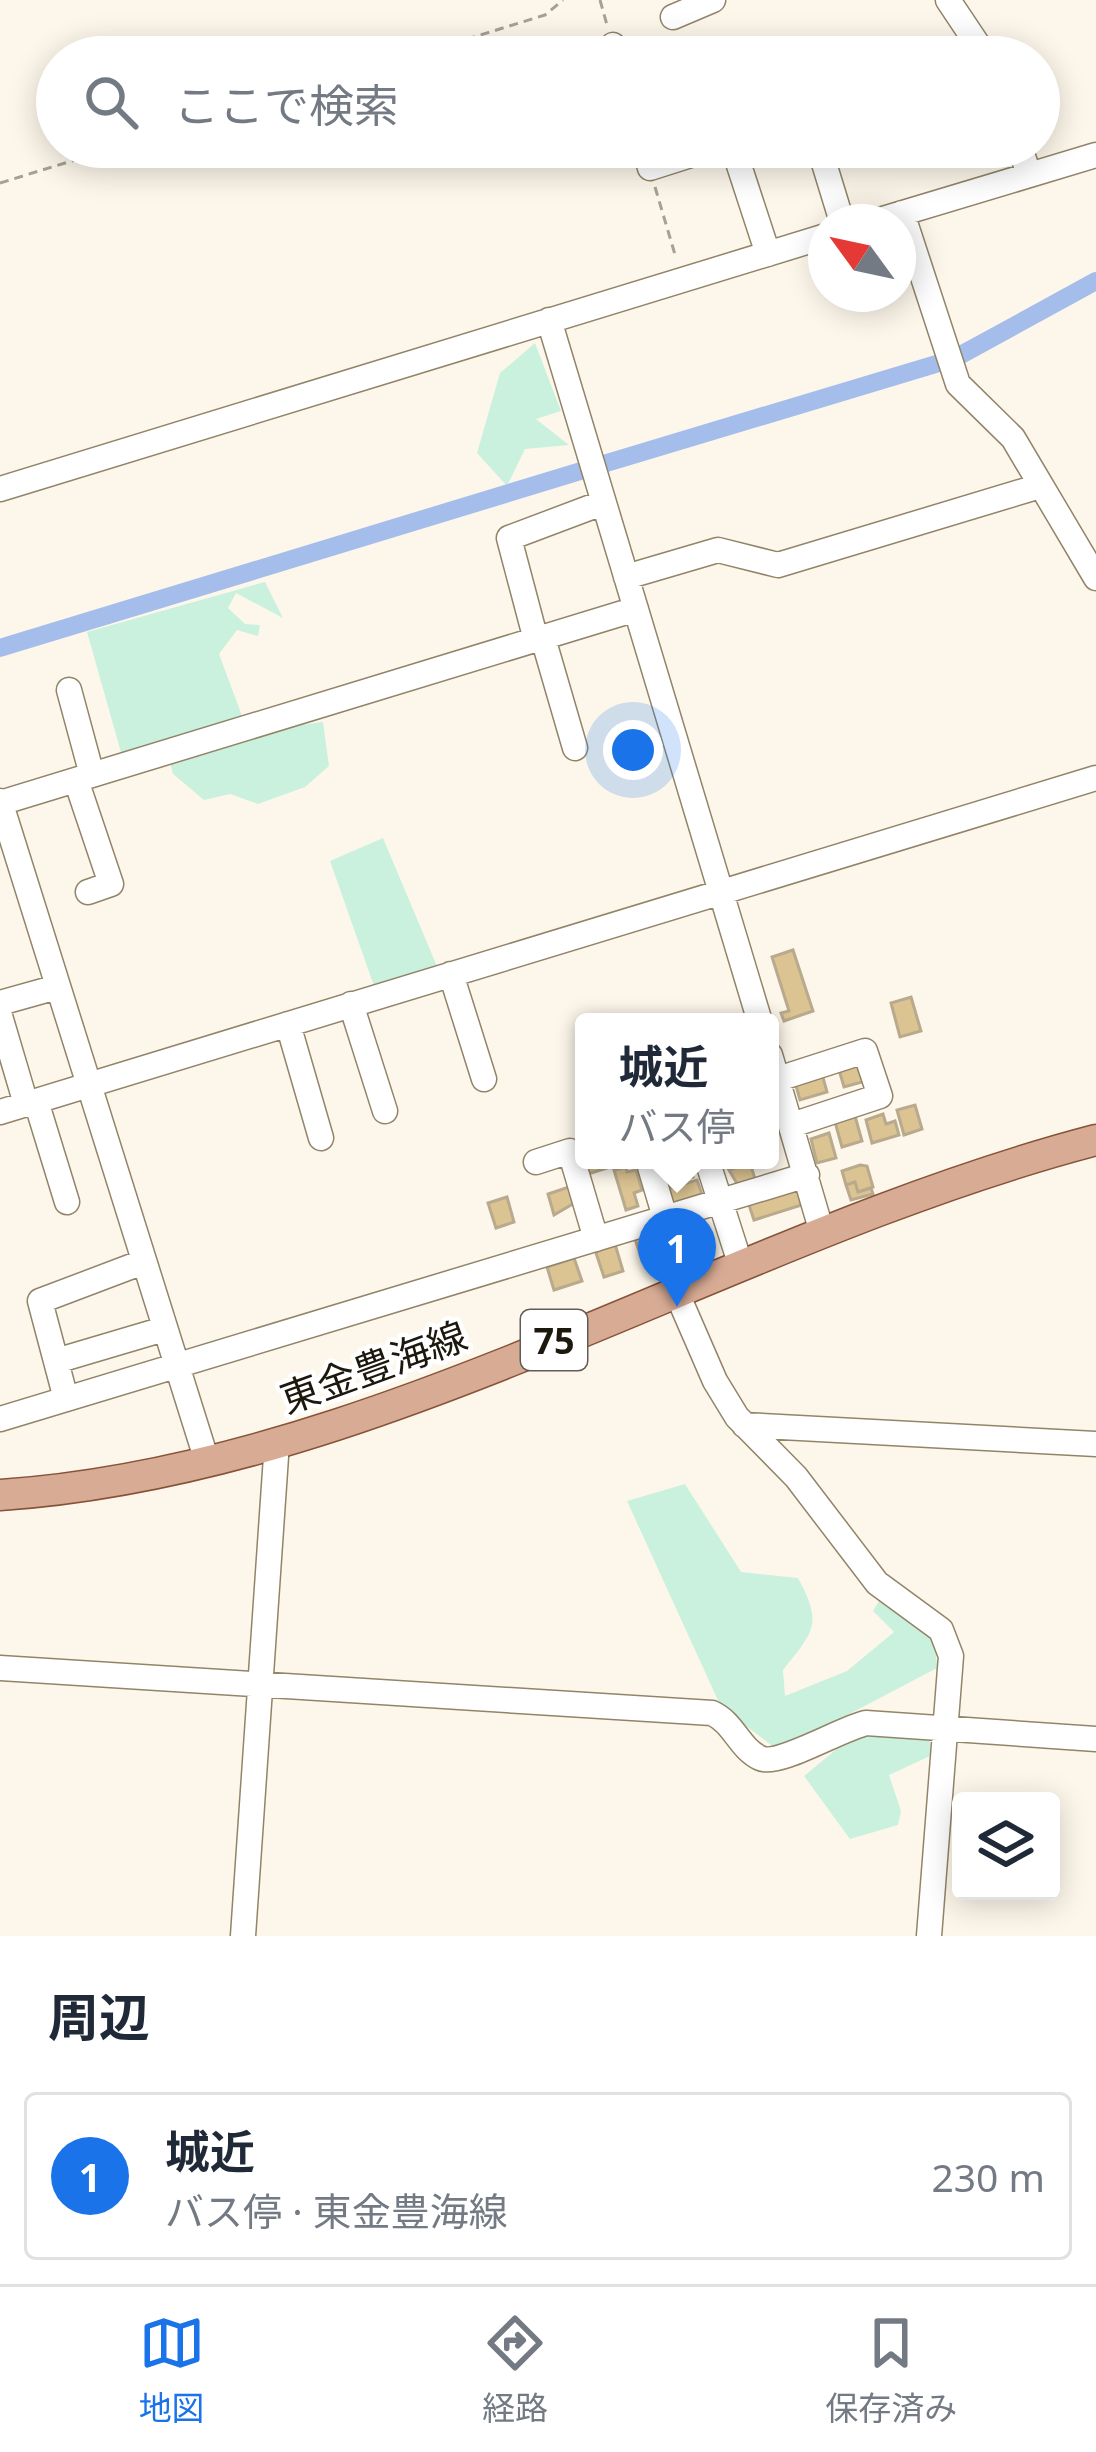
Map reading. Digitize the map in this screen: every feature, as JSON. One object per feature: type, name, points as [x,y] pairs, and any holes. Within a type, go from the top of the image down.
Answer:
[{"type":"main road","name":"東金豊海線","points":[[0,1495],[104,1481],[206,1459],[399,1404],[820,1229],[1096,1140]]},
{"type":"street","points":[[673,17],[713,0]]},
{"type":"street","points":[[949,0],[972,36]]},
{"type":"street","points":[[1060,166],[1096,155]]},
{"type":"street","points":[[740,168],[768,254]]},
{"type":"street","points":[[825,168],[836,204]]},
{"type":"street","points":[[1027,168],[1029,175]]},
{"type":"street","points":[[916,209],[1052,168]]},
{"type":"street","points":[[0,489],[808,242]]},
{"type":"street","points":[[916,256],[958,384],[1013,438],[1096,578]]},
{"type":"street","points":[[550,320],[757,1013]]},
{"type":"street","points":[[626,577],[718,550],[778,566],[1040,486]]},
{"type":"street","points":[[575,748],[509,538],[602,503]]},
{"type":"street","points":[[206,1459],[57,986],[18,902],[0,802],[636,609]]},
{"type":"street","points":[[69,690],[84,778],[111,884],[88,892]]},
{"type":"street","points":[[0,1112],[1096,778]]},
{"type":"street","points":[[451,974],[484,1079]]},
{"type":"street","points":[[0,1003],[57,986]]},
{"type":"street","points":[[351,1004],[385,1111]]},
{"type":"street","points":[[0,1016],[67,1202]]},
{"type":"street","points":[[288,1024],[321,1138]]},
{"type":"street","points":[[779,1066],[865,1051],[880,1096],[791,1125]]},
{"type":"street","points":[[779,1084],[820,1229]]},
{"type":"street","points":[[536,1162],[570,1151],[575,1168]]},
{"type":"street","points":[[575,1169],[596,1239]]},
{"type":"street","points":[[651,1169],[680,1287],[715,1381],[744,1425],[796,1478],[877,1583],[941,1630],[951,1655],[929,1936]]},
{"type":"street","points":[[710,1169],[740,1263]]},
{"type":"street","points":[[0,1419],[807,1175]]},
{"type":"street","points":[[66,1399],[42,1297],[142,1262]]},
{"type":"street","points":[[56,1361],[164,1329]]},
{"type":"street","points":[[744,1425],[1096,1444]]},
{"type":"street","points":[[243,1936],[277,1442]]},
{"type":"street","points":[[0,1668],[712,1713],[727,1720],[754,1755],[766,1762],[787,1758],[839,1729],[866,1723],[1096,1738]]},
{"type":"path","points":[[477,36],[545,15],[563,0]]},
{"type":"path","points":[[600,0],[610,36]]},
{"type":"path","points":[[0,183],[49,168]]},
{"type":"path","points":[[650,168],[682,280]]},
{"type":"green space","points":[[535,343],[561,411],[536,419],[569,445],[525,449],[507,486],[477,453],[500,373]]},
{"type":"green space","points":[[265,582],[283,618],[236,593],[228,608],[245,624],[260,625],[258,636],[237,630],[219,654],[248,732],[323,722],[329,766],[305,787],[258,804],[230,794],[204,800],[173,774],[169,759],[122,756],[87,632]]},
{"type":"green space","points":[[383,838],[439,971],[374,986],[330,861]]},
{"type":"green space","points":[[685,1484],[741,1572],[798,1578],[806,1594],[812,1627],[783,1670],[785,1696],[847,1671],[894,1632],[873,1611],[879,1601],[935,1640],[937,1668],[779,1751],[721,1707],[627,1501]]},
{"type":"green space","points":[[856,1733],[930,1737],[930,1756],[889,1775],[901,1811],[898,1825],[850,1839],[804,1776]]},
{"type":"building","points":[[793,950],[813,1011],[784,1021],[781,1013],[789,1011],[772,957]]},
{"type":"building","points":[[911,997],[921,1031],[900,1037],[891,1003]]},
{"type":"building","points":[[862,1063],[866,1081],[844,1087],[839,1070]]},
{"type":"building","points":[[822,1074],[827,1092],[800,1100],[795,1082]]},
{"type":"building","points":[[915,1105],[922,1129],[904,1135],[897,1110]]},
{"type":"building","points":[[883,1114],[886,1124],[895,1121],[899,1135],[872,1143],[866,1120]]},
{"type":"building","points":[[855,1116],[862,1141],[842,1147],[835,1122]]},
{"type":"building","points":[[829,1133],[836,1158],[817,1163],[811,1139]]},
{"type":"building","points":[[867,1166],[873,1187],[858,1192],[855,1182],[846,1185],[842,1171]]},
{"type":"building","points":[[661,1169],[690,1169],[693,1177],[666,1186]]},
{"type":"building","points":[[752,1169],[756,1182],[739,1187],[729,1170]]},
{"type":"building","points":[[614,1170],[636,1170],[642,1190],[634,1193],[638,1206],[626,1210]]},
{"type":"building","points":[[697,1180],[702,1194],[672,1204],[667,1189]]},
{"type":"building","points":[[855,1182],[858,1192],[871,1188],[873,1194],[851,1200],[846,1185]]},
{"type":"building","points":[[805,1183],[811,1202],[754,1220],[748,1202]]},
{"type":"building","points":[[572,1186],[576,1202],[554,1215],[548,1194]]},
{"type":"building","points":[[507,1197],[514,1222],[496,1228],[488,1203]]},
{"type":"building","points":[[695,1220],[708,1233],[695,1246],[682,1233]]},
{"type":"building","points":[[657,1228],[664,1250],[641,1257],[634,1236],[644,1233],[646,1241],[651,1239],[648,1231]]},
{"type":"building","points":[[615,1244],[623,1271],[604,1277],[595,1250]]},
{"type":"building","points":[[574,1258],[582,1281],[554,1290],[547,1267]]},
{"type":"waterway","points":[[957,357],[1096,281]]},
{"type":"waterway","points":[[600,465],[936,364]]},
{"type":"waterway","points":[[0,648],[584,470]]},
{"type":"place","name":"城近","points":[[677,1307]]}]
